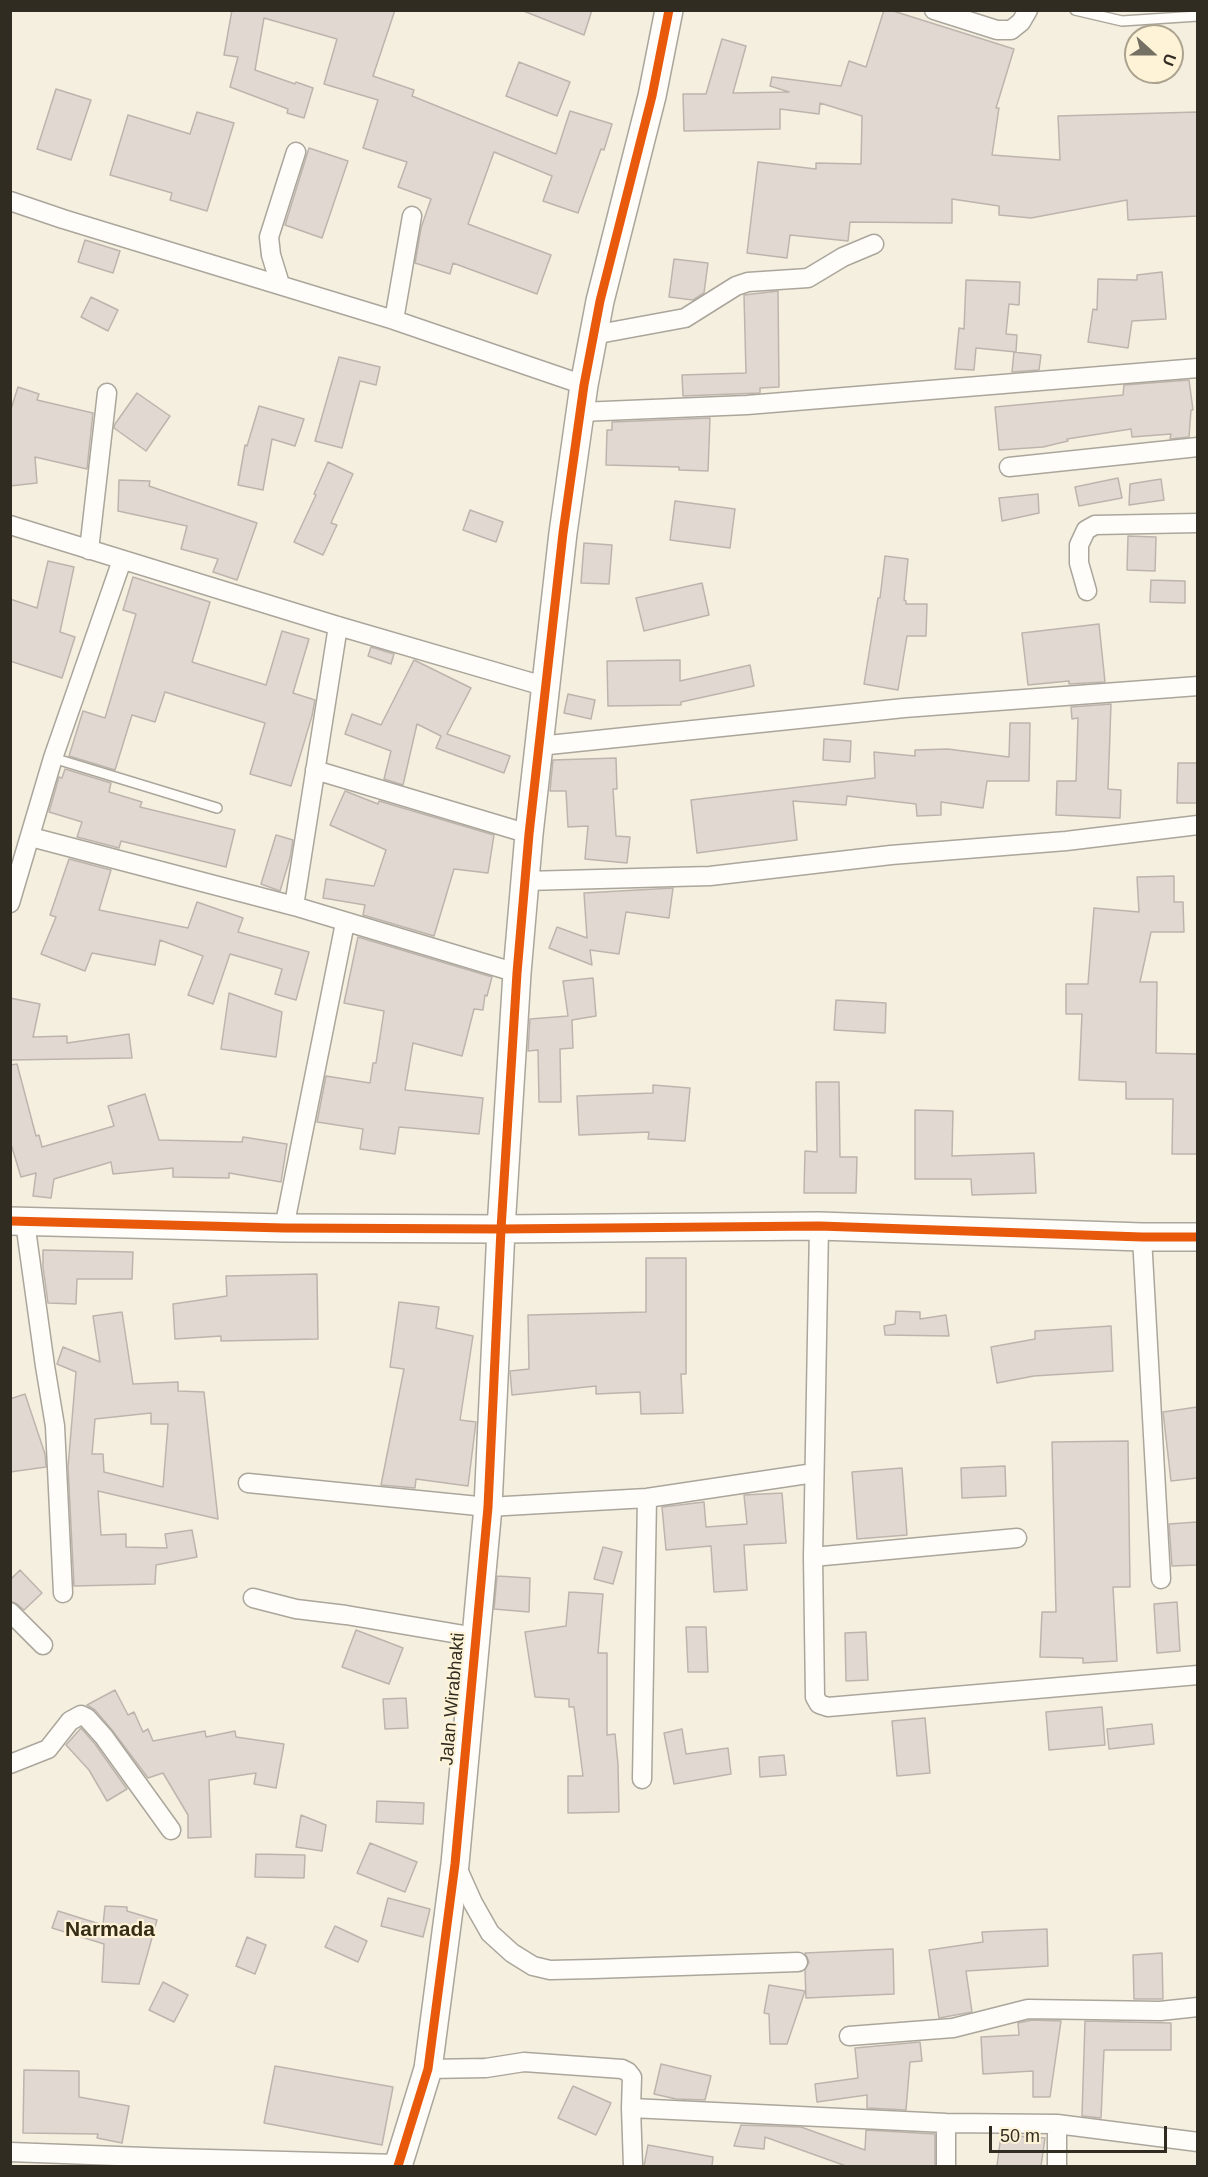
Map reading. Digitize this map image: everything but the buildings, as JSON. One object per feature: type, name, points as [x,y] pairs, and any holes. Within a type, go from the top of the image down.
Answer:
[{"type":"street","name":"Jalan Wirabhakti","points":[[398,2165],[428,2069],[455,1864],[488,1507],[501,1229],[517,973],[529,834],[563,533],[593,336],[652,96],[669,10]]},
{"type":"street","points":[[934,10],[997,30],[1011,30],[1022,22],[1028,10]]},
{"type":"street","points":[[280,284],[271,255],[269,237],[296,152]]},
{"type":"street","points":[[10,201],[394,320],[584,385]]},
{"type":"street","points":[[394,320],[412,216]]},
{"type":"street","points":[[593,336],[685,318],[736,286],[748,282],[807,278],[843,256],[874,244]]},
{"type":"street","points":[[580,412],[747,405],[1197,369]]},
{"type":"street","points":[[89,550],[107,393]]},
{"type":"street","points":[[1009,467],[1197,447]]},
{"type":"street","points":[[1087,591],[1079,563],[1079,545],[1086,530],[1095,525],[1197,523]]},
{"type":"street","points":[[10,525],[338,626],[547,687]]},
{"type":"street","points":[[10,903],[53,758],[122,560]]},
{"type":"street","points":[[294,906],[338,626]]},
{"type":"street","points":[[539,746],[904,708],[1197,686]]},
{"type":"street","points":[[315,770],[529,834]]},
{"type":"street","points":[[526,881],[710,876],[891,855],[1066,841],[1197,825]]},
{"type":"street","points":[[31,837],[294,906],[517,973]]},
{"type":"street","points":[[284,1227],[345,922]]},
{"type":"street","points":[[63,1593],[55,1426],[18,1222],[501,1229],[819,1226],[1197,1237]]},
{"type":"street","points":[[819,1226],[813,1557],[815,1697],[819,1704],[828,1707],[1197,1675]]},
{"type":"street","points":[[1142,1237],[1161,1580]]},
{"type":"street","points":[[248,1483],[488,1507],[647,1498],[814,1473]]},
{"type":"street","points":[[642,1779],[647,1498]]},
{"type":"street","points":[[813,1557],[1017,1538]]},
{"type":"street","points":[[253,1598],[296,1609],[476,1637]]},
{"type":"street","points":[[10,1612],[43,1645]]},
{"type":"street","points":[[10,1764],[48,1749],[70,1721],[81,1715],[87,1718],[104,1737],[171,1830]]},
{"type":"street","points":[[455,1864],[490,1933],[512,1953],[533,1966],[550,1970],[798,1962]]},
{"type":"street","points":[[849,2036],[953,2028],[1028,2009],[1160,2011],[1197,2007]]},
{"type":"street","points":[[428,2069],[486,2068],[524,2062],[622,2069],[632,2077],[633,2166]]},
{"type":"street","points":[[631,2108],[946,2123],[1057,2124],[1197,2142]]},
{"type":"street","points":[[946,2123],[946,2166]]},
{"type":"street","points":[[1057,2124],[1057,2166]]},
{"type":"street","points":[[10,2152],[398,2165]]},
{"type":"lane","points":[[1075,10],[1122,21],[1197,16]]},
{"type":"lane","points":[[53,758],[217,808]]},
{"type":"cycle path","points":[[398,2166],[428,2069],[455,1864],[488,1507],[501,1229],[517,973],[529,834],[563,533],[584,385],[600,301],[652,96],[669,10]]},
{"type":"cycle path","points":[[10,1221],[284,1228],[501,1229],[819,1226],[1198,1237]]},
{"type":"district","name":"Narmada","points":[[110,1930]]}]
